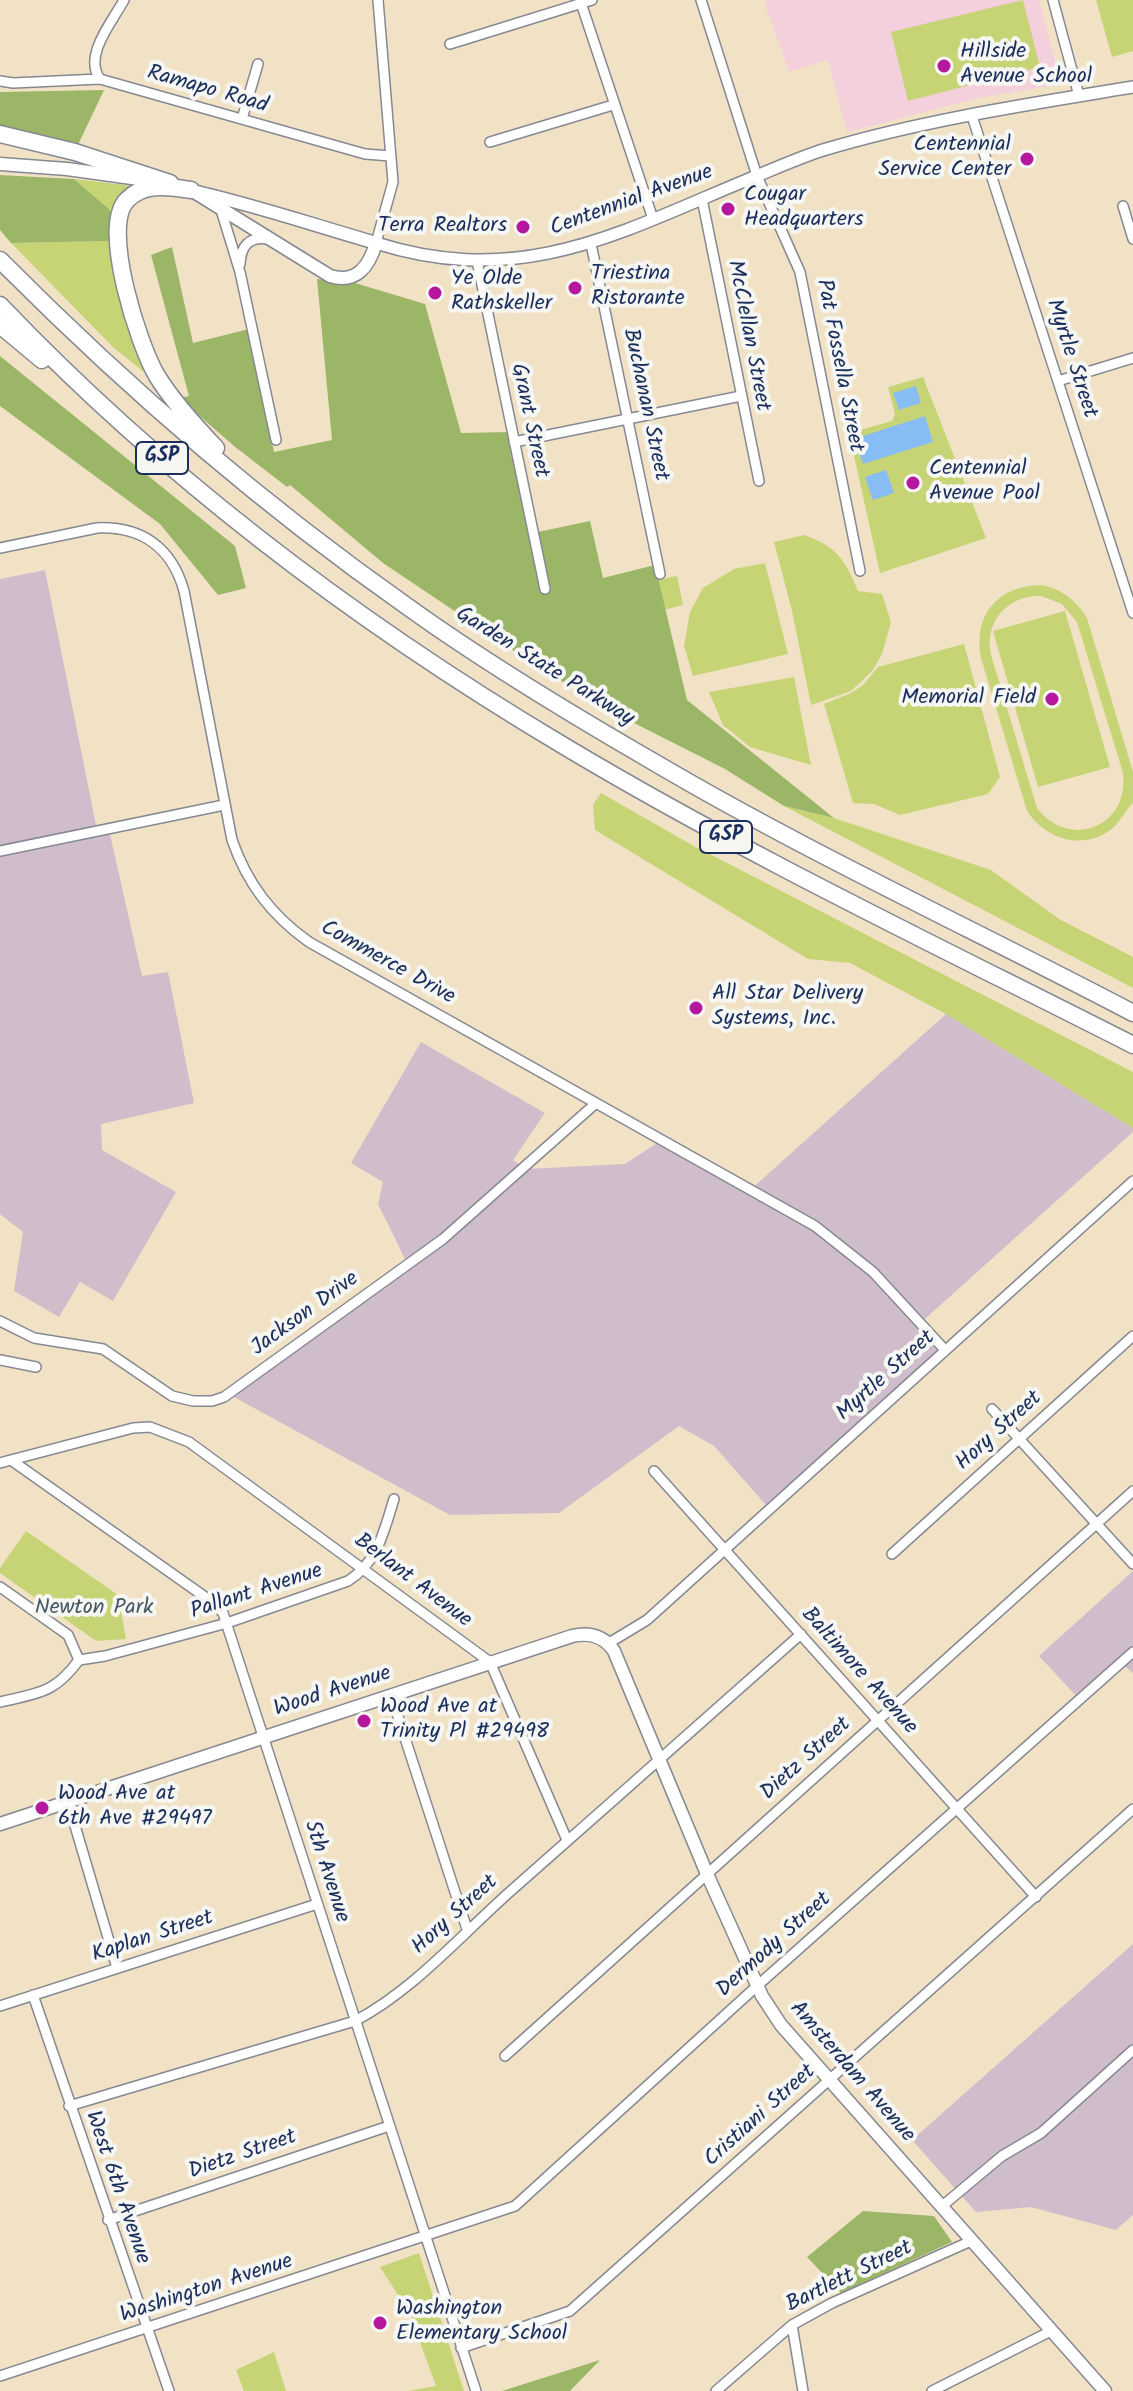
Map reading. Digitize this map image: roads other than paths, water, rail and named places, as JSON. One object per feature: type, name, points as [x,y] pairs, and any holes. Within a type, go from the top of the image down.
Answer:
[{"type":"highway","points":[[0,134],[90,156],[191,190]]},
{"type":"highway","points":[[191,190],[147,188],[130,196],[119,211],[117,241],[139,334],[159,379],[183,410],[228,461],[294,523]]},
{"type":"highway","name":"Garden State Parkway","points":[[0,260],[137,391],[294,523],[409,609],[653,762],[780,832],[1133,1013]]},
{"type":"highway","name":"GSP","points":[[0,305],[83,387],[249,530],[439,669],[550,738],[726,837],[1133,1045]]},
{"type":"highway","points":[[0,325],[165,460]]},
{"type":"main road","name":"Centennial Avenue","points":[[0,164],[102,173],[191,190],[376,243]]},
{"type":"main road","points":[[191,190],[317,270],[341,278],[363,271],[370,262],[376,243]]},
{"type":"main road","name":"Wood Avenue","points":[[0,1824],[579,1634],[593,1635],[609,1643]]},
{"type":"main road","name":"Amsterdam Avenue","points":[[609,1643],[757,1986],[781,2025],[1105,2391]]},
{"type":"street","points":[[100,79],[94,71],[95,54],[124,0]]},
{"type":"street","points":[[376,243],[392,189],[378,0]]},
{"type":"street","points":[[450,44],[592,0]]},
{"type":"street","name":"Pat Fossella Street","points":[[701,0],[757,176],[802,279],[860,571]]},
{"type":"street","points":[[1053,0],[1079,96]]},
{"type":"street","points":[[580,2],[653,219]]},
{"type":"street","points":[[242,119],[258,64]]},
{"type":"street","name":"Ramapo Road","points":[[0,81],[100,79],[365,154],[391,156]]},
{"type":"street","name":"Centennial Avenue","points":[[376,243],[419,255],[477,261],[533,257],[591,244],[835,147],[972,116],[1133,87]]},
{"type":"street","points":[[490,142],[613,105]]},
{"type":"street","name":"Myrtle Street","points":[[972,116],[1133,613]]},
{"type":"street","name":"McClellan Street","points":[[702,199],[759,481]]},
{"type":"street","points":[[219,206],[227,223],[240,272],[276,440]]},
{"type":"street","points":[[1123,206],[1133,239]]},
{"type":"street","points":[[240,272],[241,252],[246,243],[254,238],[270,239]]},
{"type":"street","name":"Buchanan Street","points":[[591,244],[660,574]]},
{"type":"street","name":"Grant Street","points":[[477,261],[545,589]]},
{"type":"street","points":[[1058,381],[1133,358]]},
{"type":"street","points":[[514,442],[741,396]]},
{"type":"street","name":"Commerce Drive","points":[[0,548],[113,527],[143,535],[168,555],[180,576],[184,591],[232,840],[246,874],[267,905],[293,931],[830,1236],[873,1272],[945,1350]]},
{"type":"street","points":[[0,851],[224,805]]},
{"type":"street","name":"Jackson Drive","points":[[0,1321],[34,1338],[103,1349],[172,1396],[193,1401],[212,1401],[224,1397],[443,1239],[595,1104]]},
{"type":"street","name":"Myrtle Street","points":[[609,1643],[643,1625],[1133,1181]]},
{"type":"street","name":"Hory Street","points":[[892,1554],[1133,1336]]},
{"type":"street","points":[[0,1360],[36,1367]]},
{"type":"street","points":[[992,1409],[1133,1564]]},
{"type":"street","name":"Berlant Avenue","points":[[11,1460],[133,1428],[150,1427],[189,1442],[490,1663],[567,1840]]},
{"type":"street","points":[[0,1463],[11,1460]]},
{"type":"street","name":"5th Avenue","points":[[11,1460],[215,1604],[227,1623],[476,2391]]},
{"type":"street","name":"Baltimore Avenue","points":[[654,1471],[1036,1897]]},
{"type":"street","name":"Dietz Street","points":[[505,2056],[1133,1491]]},
{"type":"street","points":[[364,1568],[379,1545],[394,1499]]},
{"type":"street","name":"Pallant Avenue","points":[[79,1660],[105,1656],[227,1623],[341,1584],[364,1568]]},
{"type":"street","points":[[0,1587],[68,1635],[79,1660],[59,1684],[0,1702]]},
{"type":"street","name":"Hory Street","points":[[69,2106],[355,2021],[399,1993],[467,1929],[801,1634]]},
{"type":"street","name":"Dermody Street","points":[[425,2237],[515,2206],[1133,1652]]},
{"type":"street","points":[[391,1695],[467,1929]]},
{"type":"street","points":[[68,1802],[117,1968]]},
{"type":"street","name":"Cristiani Street","points":[[461,2348],[570,2311],[1133,1809]]},
{"type":"street","name":"Kaplan Street","points":[[0,2006],[317,1904]]},
{"type":"street","name":"West 6th Avenue","points":[[33,1995],[169,2391]]},
{"type":"street","points":[[941,2207],[1002,2156],[1041,2133],[1133,2050]]},
{"type":"street","name":"Dietz Street","points":[[108,2220],[389,2126]]},
{"type":"street","name":"Washington Avenue","points":[[0,2376],[425,2237]]},
{"type":"street","name":"Bartlett Street","points":[[716,2391],[792,2325],[832,2303],[971,2241]]},
{"type":"street","points":[[792,2325],[803,2391]]},
{"type":"street","points":[[932,2391],[1051,2331]]},
{"type":"water","points":[[916,386],[921,403],[899,410],[893,393]]},
{"type":"water","points":[[925,416],[933,442],[863,464],[854,439]]},
{"type":"water","points":[[886,470],[894,493],[873,500],[865,477]]},
{"type":"place","name":"Hillside Avenue School","points":[[944,66]]},
{"type":"place","name":"Centennial Service Center","points":[[1027,159]]},
{"type":"place","name":"Cougar Headquarters","points":[[728,209]]},
{"type":"place","name":"Terra Realtors","points":[[523,227]]},
{"type":"place","name":"Triestina Ristorante","points":[[575,288]]},
{"type":"place","name":"Ye Olde Rathskeller","points":[[435,293]]},
{"type":"place","name":"Centennial Avenue Pool","points":[[913,483]]},
{"type":"place","name":"Memorial Field","points":[[1052,699]]},
{"type":"place","name":"All Star Delivery Systems, Inc.","points":[[696,1008]]},
{"type":"place","name":"Wood Ave at Trinity Pl #29498","points":[[364,1721]]},
{"type":"place","name":"Wood Ave at 6th Ave #29497","points":[[42,1808]]},
{"type":"place","name":"Washington Elementary School","points":[[380,2323]]},
{"type":"park label","name":"Newton Park","points":[[94,1609]]}]
